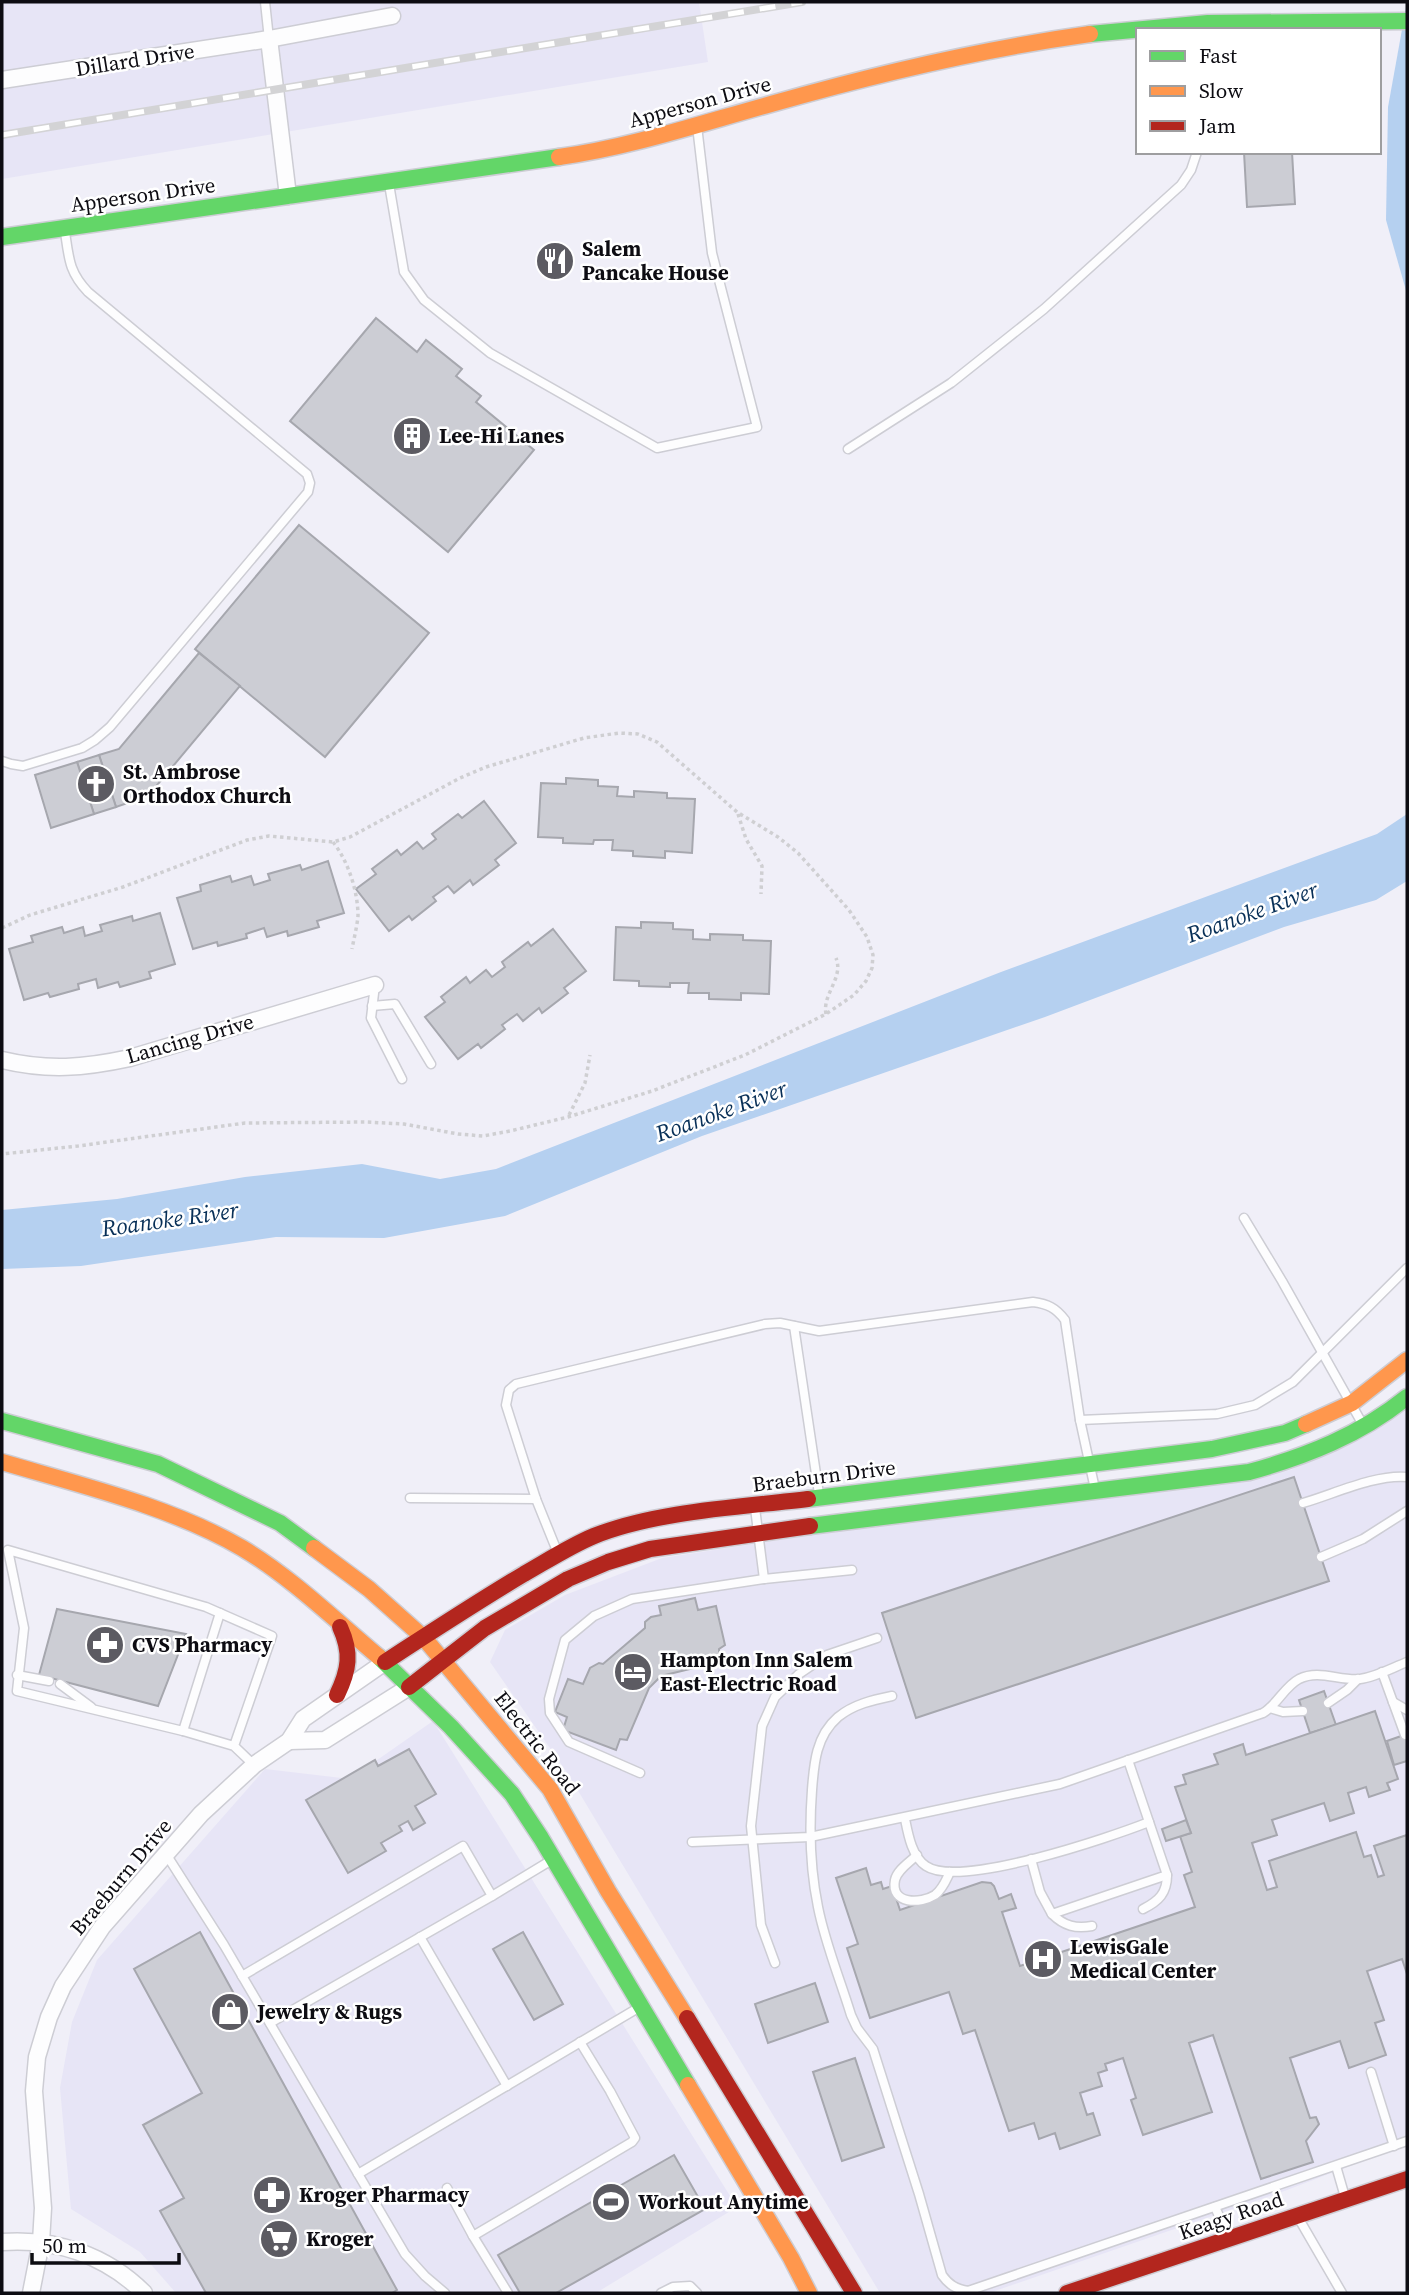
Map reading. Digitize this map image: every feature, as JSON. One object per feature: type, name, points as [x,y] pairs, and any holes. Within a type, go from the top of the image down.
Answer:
[{"type":"main road","name":"Apperson Drive","points":[[1181,27],[1407,21]]},
{"type":"main road","name":"Apperson Drive","points":[[2,237],[576,155],[909,68],[1000,48],[1091,34],[1136,30]]},
{"type":"main road","name":"Braeburn Drive","points":[[385,1662],[485,1597],[594,1536],[699,1511],[1212,1449],[1285,1433],[1352,1403],[1407,1360]]},
{"type":"main road","points":[[409,1687],[485,1628],[558,1585],[608,1562],[650,1549],[880,1517],[1248,1472],[1289,1462],[1327,1447],[1365,1428],[1407,1397]]},
{"type":"main road","name":"Electric Road","points":[[2,1421],[158,1464],[280,1523],[369,1589],[424,1638],[550,1789],[608,1891],[855,2293]]},
{"type":"main road","points":[[2,1462],[124,1498],[185,1521],[242,1548],[284,1578],[385,1662],[451,1727],[512,1794],[791,2258],[809,2293]]},
{"type":"main road","points":[[880,1491],[880,1517]]},
{"type":"main road","points":[[643,1523],[650,1549]]},
{"type":"main road","points":[[337,1695],[346,1678],[350,1654],[338,1623]]},
{"type":"main road","name":"Keagy Road","points":[[1067,2293],[1092,2290],[1230,2239],[1407,2179]]},
{"type":"street","name":"Dillard Drive","points":[[2,80],[269,40],[392,16]]},
{"type":"street","points":[[269,40],[288,196]]},
{"type":"street","name":"Lancing Drive","points":[[2,1060],[73,1069],[98,1065],[130,1058],[375,985]]},
{"type":"street","name":"Braeburn Drive","points":[[31,2293],[41,2242],[43,2208],[34,2091],[37,2057],[49,2017],[63,1986],[102,1927],[201,1814],[254,1765],[289,1741],[303,1718],[385,1662]]},
{"type":"street","points":[[289,1741],[325,1741],[409,1687]]},
{"type":"street","points":[[2,2242],[41,2242],[81,2252],[112,2266],[144,2293]]},
{"type":"lane","points":[[265,2],[269,40]]},
{"type":"lane","points":[[389,181],[404,272],[424,300],[490,353],[657,448],[757,427],[712,253],[696,125]]},
{"type":"lane","points":[[849,449],[951,383],[1044,309],[1181,184],[1191,170],[1196,154]]},
{"type":"lane","points":[[2,761],[23,765],[82,748],[110,727],[308,492],[310,483],[307,474],[88,292],[76,279],[70,262],[65,228]]},
{"type":"lane","points":[[375,985],[371,1018],[402,1079]]},
{"type":"lane","points":[[372,1006],[396,1003],[431,1064]]},
{"type":"lane","points":[[1244,1218],[1365,1428]]},
{"type":"lane","points":[[1080,1420],[1217,1414],[1255,1405],[1293,1382],[1407,1268]]},
{"type":"lane","points":[[558,1554],[536,1499],[506,1405],[509,1390],[516,1384],[765,1324],[780,1323],[819,1331],[1045,1303],[1058,1310],[1065,1320],[1080,1420],[1096,1491]]},
{"type":"lane","points":[[794,1326],[819,1497]]},
{"type":"lane","points":[[1303,1503],[1377,1480],[1407,1477]]},
{"type":"lane","points":[[410,1498],[536,1499]]},
{"type":"lane","points":[[754,1505],[764,1579]]},
{"type":"lane","points":[[1321,1557],[1363,1539],[1407,1511]]},
{"type":"lane","points":[[234,1746],[272,1636],[220,1613],[8,1550],[24,1628],[17,1692],[183,1731],[234,1746],[254,1765]]},
{"type":"lane","points":[[639,1773],[569,1742],[550,1713],[549,1699],[565,1640],[594,1616],[632,1599],[764,1579],[852,1570]]},
{"type":"lane","points":[[183,1731],[220,1613]]},
{"type":"lane","points":[[775,1963],[761,1925],[751,1826],[762,1726],[775,1697],[799,1674],[827,1655],[877,1638]]},
{"type":"lane","points":[[692,1842],[810,1837],[1060,1784],[1263,1713],[1292,1684],[1307,1676],[1323,1674],[1358,1679],[1407,1662]]},
{"type":"lane","points":[[1382,1672],[1405,1735]]},
{"type":"lane","points":[[17,1675],[49,1681]]},
{"type":"lane","points":[[1328,1703],[1358,1679]]},
{"type":"lane","points":[[60,1684],[93,1709]]},
{"type":"lane","points":[[892,1696],[853,1707],[828,1727],[819,1742],[814,1759],[810,1837],[812,1870],[818,1910],[846,2002],[857,2028],[873,2049],[942,2275],[948,2283],[968,2291],[1407,2141]]},
{"type":"lane","points":[[1393,1702],[1407,1710]]},
{"type":"lane","points":[[1270,1708],[1283,1712],[1303,1711]]},
{"type":"lane","points":[[1128,1760],[1167,1875],[1167,1887],[1161,1897],[1143,1909]]},
{"type":"lane","points":[[905,1819],[910,1841],[925,1866],[950,1872],[1031,1859],[1103,1839],[1149,1822]]},
{"type":"lane","points":[[242,1976],[463,1846],[492,1896]]},
{"type":"lane","points":[[166,1854],[242,1976],[405,2254],[445,2293]]},
{"type":"lane","points":[[917,1855],[899,1872],[895,1880],[897,1893],[901,1898],[908,1901],[925,1900],[942,1888],[950,1872]]},
{"type":"lane","points":[[1031,1859],[1040,1892],[1052,1914],[1060,1922],[1071,1926],[1093,1926]]},
{"type":"lane","points":[[270,2023],[553,1860]]},
{"type":"lane","points":[[1052,1914],[1167,1875]]},
{"type":"lane","points":[[420,1937],[507,2086]]},
{"type":"lane","points":[[358,2174],[641,2006]]},
{"type":"lane","points":[[473,2235],[635,2138],[580,2042]]},
{"type":"lane","points":[[1371,2072],[1394,2146]]},
{"type":"lane","points":[[1336,2166],[1346,2200]]},
{"type":"lane","points":[[447,2188],[508,2293]]},
{"type":"lane","points":[[1215,2207],[1230,2239]]},
{"type":"lane","points":[[1297,2216],[1342,2293]]},
{"type":"lane","points":[[662,2293],[673,2287],[690,2286],[697,2293]]},
{"type":"path","points":[[2,928],[30,915],[123,887],[247,841],[269,836],[333,842],[350,837],[460,778],[486,767],[584,738],[619,733],[638,734],[657,742],[737,812],[778,837],[798,853],[849,910],[867,937],[873,954],[873,968],[854,995],[783,1037],[703,1073],[568,1117],[483,1136],[404,1124],[245,1123],[2,1154]]},
{"type":"path","points":[[737,812],[747,839],[762,866],[761,894]]},
{"type":"path","points":[[333,842],[354,886],[358,917],[352,949]]},
{"type":"path","points":[[826,1014],[826,1002],[839,966],[836,958]]},
{"type":"path","points":[[568,1117],[585,1083],[590,1055]]},
{"type":"shaded area","points":[[2,2],[699,2],[708,62],[2,179]]},
{"type":"shaded area","name":"LewisGale Medical Center","points":[[1407,1403],[1407,2144],[1287,2190],[989,2293],[880,2293],[568,1774],[490,1662],[505,1630],[565,1595],[662,1558],[1291,1470]]},
{"type":"shaded area","points":[[433,1721],[737,2207],[596,2293],[176,2293],[140,2252],[71,2209],[60,2088],[72,2022],[97,1960],[265,1769],[350,1779]]},
{"type":"water","points":[[1407,2],[1407,294],[1386,220],[1388,107]]},
{"type":"water","name":"Roanoke River","points":[[1407,814],[1407,881],[1376,900],[1284,927],[1045,1017],[702,1136],[505,1216],[384,1238],[276,1237],[81,1266],[2,1269],[2,1210],[117,1199],[245,1177],[362,1164],[440,1179],[496,1169],[1001,972],[1377,834]]},
{"type":"building","points":[[1244,154],[1292,154],[1295,204],[1247,207]]},
{"type":"building","name":"Lee-Hi Lanes","points":[[376,318],[417,352],[426,340],[462,369],[456,376],[481,396],[476,402],[534,450],[448,552],[290,421]]},
{"type":"building","points":[[299,525],[429,633],[325,757],[195,649]]},
{"type":"building","points":[[199,653],[240,686],[148,796],[116,807],[99,755],[119,749]]},
{"type":"building","name":"St. Ambrose Orthodox Church","points":[[99,755],[116,807],[94,814],[77,762]]},
{"type":"building","points":[[77,762],[94,814],[51,828],[35,775]]},
{"type":"building","points":[[566,778],[598,780],[598,786],[618,787],[617,796],[634,797],[634,791],[667,793],[667,798],[695,799],[692,853],[665,851],[665,858],[633,856],[633,851],[612,850],[613,840],[594,840],[593,844],[563,843],[563,838],[538,837],[541,783],[566,784]]},
{"type":"building","points":[[484,801],[516,843],[495,860],[499,865],[473,885],[470,880],[454,893],[448,886],[433,897],[436,901],[412,920],[409,916],[389,931],[356,889],[376,874],[372,869],[397,850],[401,855],[417,842],[423,849],[436,839],[432,834],[458,814],[462,818]]},
{"type":"building","points":[[328,861],[344,913],[317,921],[319,927],[288,936],[287,931],[267,937],[264,928],[246,934],[247,938],[193,949],[177,898],[201,891],[200,885],[230,876],[232,882],[251,876],[254,885],[270,880],[268,874],[300,865],[302,870]]},
{"type":"building","points":[[160,913],[175,964],[149,972],[151,978],[120,987],[118,982],[98,988],[96,979],[78,984],[79,989],[50,997],[48,993],[24,1000],[9,949],[33,942],[31,936],[62,927],[64,933],[83,927],[85,936],[102,931],[100,925],[132,916],[133,921]]},
{"type":"building","points":[[641,922],[673,923],[673,929],[693,930],[693,939],[710,940],[710,934],[743,935],[743,940],[771,941],[769,994],[741,993],[741,1000],[709,999],[709,993],[688,993],[689,983],[670,983],[670,987],[639,986],[639,981],[614,980],[616,927],[641,928]]},
{"type":"building","points":[[553,929],[586,971],[564,988],[568,993],[542,1013],[539,1008],[523,1021],[517,1014],[502,1025],[505,1029],[481,1048],[478,1044],[458,1059],[425,1017],[445,1002],[441,997],[466,977],[470,983],[486,970],[492,977],[505,967],[502,962],[528,942],[531,946]]},
{"type":"building","points":[[1294,1477],[1329,1581],[916,1718],[882,1613]]},
{"type":"building","name":"Hampton Inn Salem East-Electric Road","points":[[695,1598],[698,1610],[716,1606],[725,1645],[719,1649],[719,1662],[661,1676],[649,1688],[627,1740],[620,1739],[616,1750],[563,1730],[567,1717],[555,1712],[568,1679],[583,1684],[590,1668],[599,1663],[603,1664],[645,1628],[645,1622],[651,1617],[661,1615],[659,1606]]},
{"type":"building","name":"CVS Pharmacy","points":[[57,1609],[186,1634],[158,1706],[39,1675]]},
{"type":"building","points":[[1324,1691],[1336,1725],[1310,1733],[1299,1700]]},
{"type":"building","points":[[1375,1711],[1398,1779],[1387,1783],[1390,1790],[1369,1797],[1366,1787],[1348,1793],[1354,1813],[1330,1821],[1324,1803],[1272,1820],[1277,1835],[1252,1843],[1267,1890],[1277,1887],[1269,1861],[1356,1832],[1364,1857],[1371,1855],[1378,1877],[1384,1875],[1374,1846],[1407,1835],[1407,1974],[1402,1959],[1367,1971],[1384,2020],[1375,2023],[1386,2055],[1349,2068],[1340,2041],[1290,2058],[1310,2118],[1316,2117],[1319,2124],[1306,2141],[1313,2162],[1261,2179],[1213,2035],[1189,2043],[1212,2112],[1143,2135],[1131,2100],[1136,2098],[1123,2058],[1105,2064],[1107,2070],[1098,2073],[1102,2086],[1080,2093],[1087,2115],[1093,2113],[1100,2135],[1060,2149],[1055,2133],[1039,2139],[1034,2123],[1009,2131],[975,2030],[963,2034],[949,1992],[870,2018],[847,1948],[858,1944],[836,1878],[866,1868],[871,1885],[881,1882],[883,1889],[892,1886],[900,1910],[982,1882],[991,1883],[999,1899],[1011,1894],[1016,1908],[1002,1912],[1020,1966],[1195,1907],[1184,1875],[1192,1872],[1180,1836],[1191,1833],[1175,1787],[1186,1784],[1183,1775],[1218,1764],[1214,1754],[1243,1744],[1246,1755]]},
{"type":"building","points":[[1407,1734],[1407,1761],[1394,1765],[1387,1741]]},
{"type":"building","points":[[409,1749],[436,1794],[415,1806],[425,1823],[413,1830],[408,1821],[399,1826],[402,1831],[381,1843],[386,1851],[348,1873],[306,1800],[375,1760],[378,1766]]},
{"type":"building","points":[[1186,1820],[1191,1833],[1166,1841],[1162,1829]]},
{"type":"building","points":[[200,1932],[397,2290],[392,2293],[206,2293],[160,2211],[184,2198],[143,2125],[202,2093],[134,1969]]},
{"type":"building","points":[[523,1932],[563,2004],[534,2020],[493,1949]]},
{"type":"building","points":[[815,1983],[828,2022],[768,2043],[755,2004]]},
{"type":"building","points":[[855,2058],[884,2147],[842,2161],[813,2072]]},
{"type":"building","points":[[674,2155],[705,2209],[556,2293],[520,2293],[498,2255]]},
{"type":"railway","points":[[2,135],[802,2]]},
{"type":"traffic: fast","points":[[1154,28],[1208,23],[1407,21]]},
{"type":"traffic: fast","points":[[1090,34],[1136,30]]},
{"type":"traffic: fast","points":[[2,237],[559,157]]},
{"type":"traffic: fast","points":[[810,1526],[1249,1472],[1332,1443],[1371,1422],[1407,1397]]},
{"type":"traffic: fast","points":[[2,1421],[158,1464],[280,1523],[314,1548]]},
{"type":"traffic: fast","points":[[808,1499],[1212,1449],[1285,1433],[1306,1424]]},
{"type":"traffic: fast","points":[[379,1657],[451,1727],[512,1794],[688,2085]]},
{"type":"traffic: slow","points":[[559,157],[640,141],[929,63],[1090,34]]},
{"type":"traffic: slow","points":[[1306,1424],[1352,1403],[1407,1360]]},
{"type":"traffic: slow","points":[[2,1462],[125,1498],[215,1533],[278,1572],[379,1657]]},
{"type":"traffic: slow","points":[[314,1548],[369,1589],[424,1638],[550,1789],[608,1891],[687,2018]]},
{"type":"traffic: slow","points":[[688,2085],[809,2293]]},
{"type":"traffic: jam","points":[[385,1662],[506,1585],[594,1536],[672,1515],[808,1499]]},
{"type":"traffic: jam","points":[[409,1687],[485,1628],[568,1579],[608,1562],[650,1549],[810,1526]]},
{"type":"traffic: jam","points":[[337,1695],[348,1661],[340,1627]]},
{"type":"traffic: jam","points":[[687,2018],[854,2293]]},
{"type":"traffic: jam","points":[[1067,2293],[1407,2179]]},
{"type":"place","name":"Salem Pancake House","points":[[555,261]]},
{"type":"place","name":"Lee-Hi Lanes","points":[[412,436]]},
{"type":"place","name":"St. Ambrose Orthodox Church","points":[[96,784]]},
{"type":"place","name":"CVS Pharmacy","points":[[105,1645]]},
{"type":"place","name":"Hampton Inn Salem East-Electric Road","points":[[633,1672]]},
{"type":"place","name":"LewisGale Medical Center","points":[[1043,1959]]},
{"type":"place","name":"Jewelry & Rugs","points":[[230,2012]]},
{"type":"place","name":"Kroger Pharmacy","points":[[272,2195]]},
{"type":"place","name":"Workout Anytime","points":[[611,2202]]},
{"type":"place","name":"Kroger","points":[[279,2239]]}]
